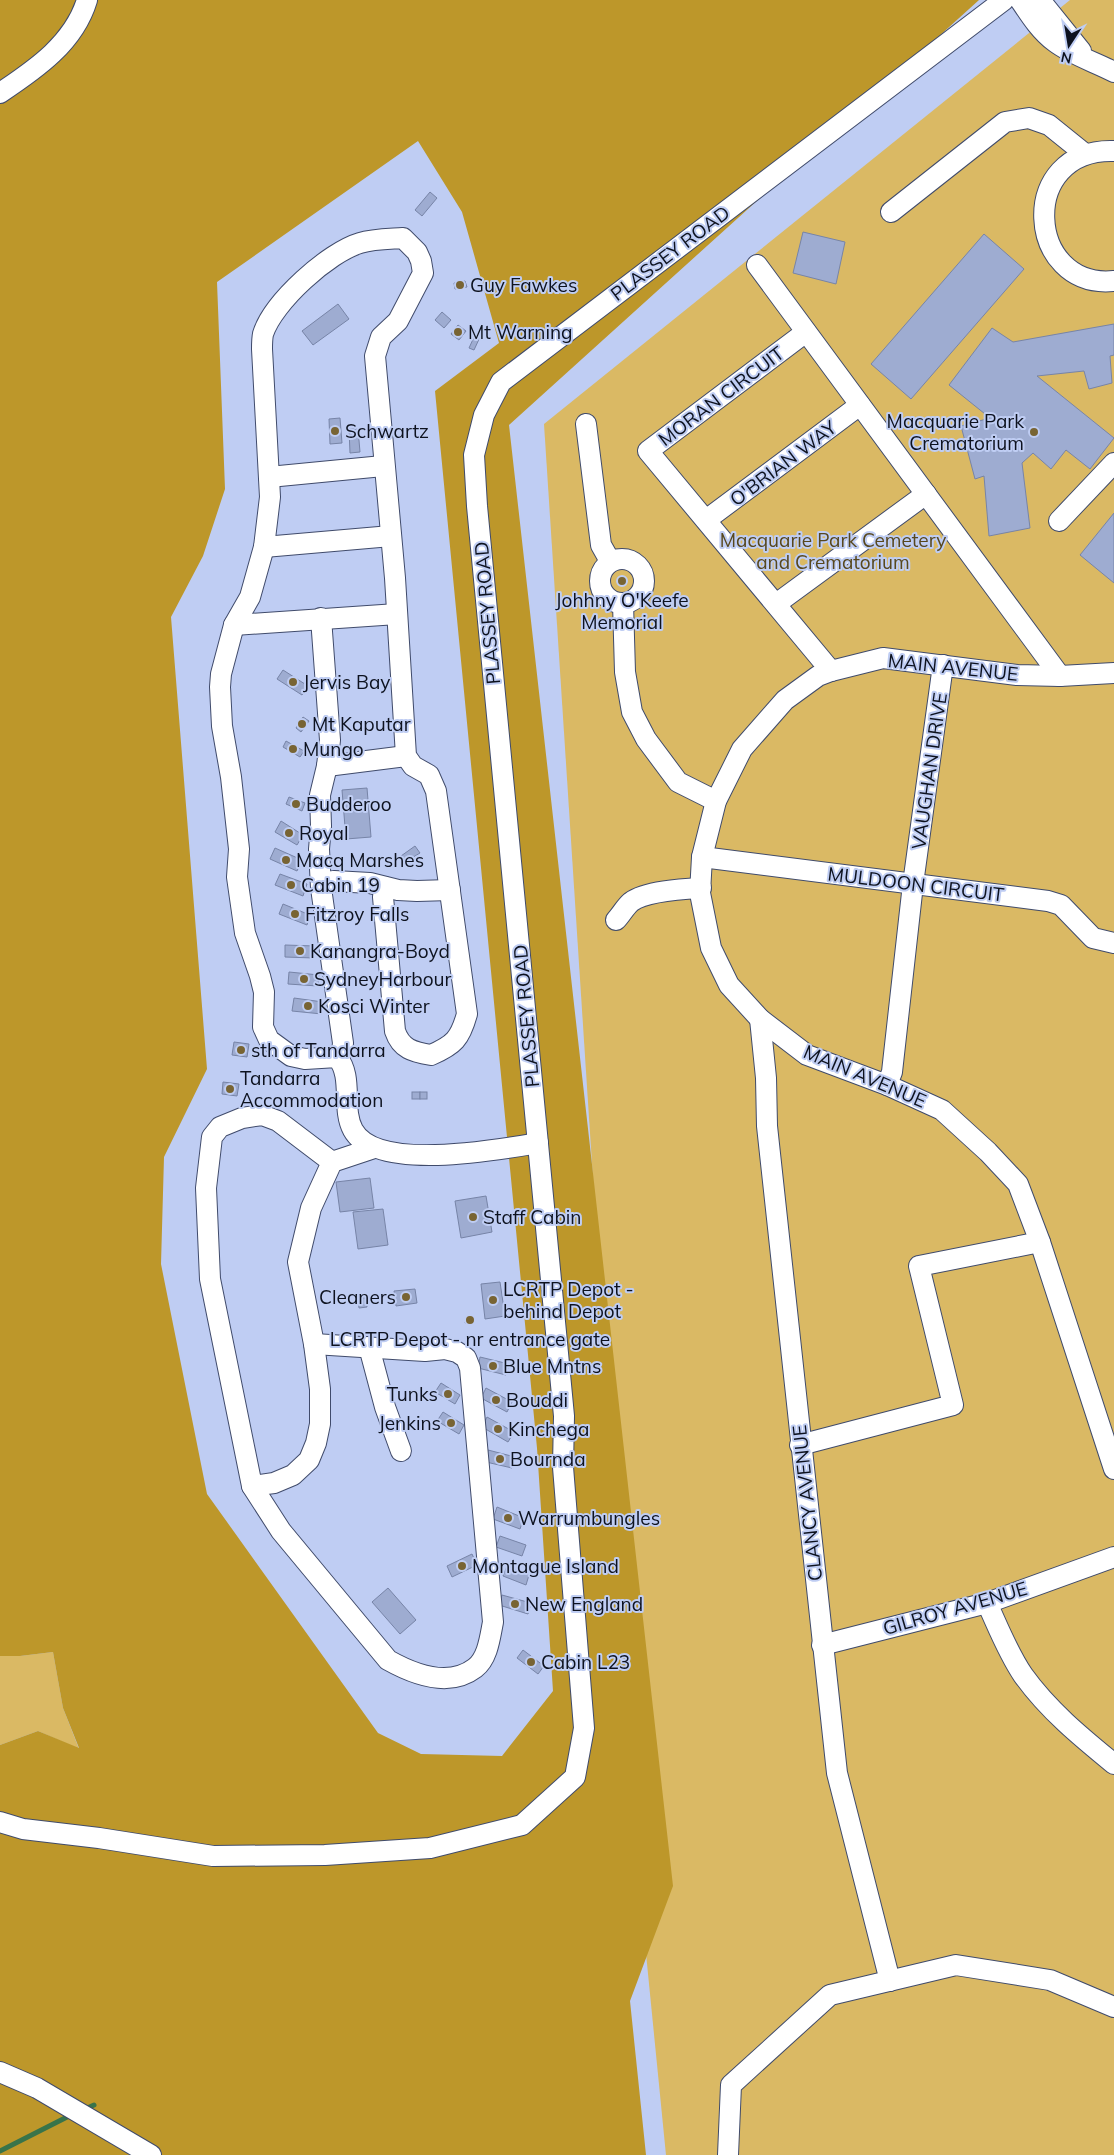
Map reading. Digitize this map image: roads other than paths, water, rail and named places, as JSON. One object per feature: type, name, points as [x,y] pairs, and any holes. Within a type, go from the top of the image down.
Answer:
[{"type":"street","points":[[0,93],[37,69],[64,42],[82,18],[86,0]]},
{"type":"street","name":"PLASSEY ROAD","points":[[0,1822],[23,1829],[99,1838],[213,1856],[325,1855],[430,1848],[522,1825],[575,1777],[584,1728],[564,1478],[564,1416],[477,506],[474,455],[484,415],[501,382],[1004,0]]},
{"type":"street","points":[[1020,0],[1031,16],[1055,42],[1070,52],[1088,58],[1114,72]]},
{"type":"street","points":[[1040,0],[1051,16],[1088,58]]},
{"type":"street","points":[[891,212],[1006,122],[1029,118],[1049,125],[1085,154]]},
{"type":"street","points":[[1114,151],[1102,150],[1085,154],[1069,163],[1056,176],[1048,191],[1043,209],[1044,227],[1049,244],[1059,259],[1072,271],[1089,279],[1114,281]]},
{"type":"street","points":[[337,1058],[305,1059],[291,1056],[270,1040],[263,1027],[264,992],[245,933],[237,877],[239,849],[221,712],[221,674],[234,625],[250,598],[264,547],[270,497],[262,349],[263,334],[268,322],[291,294],[328,258],[358,243],[403,238],[417,252],[421,260],[423,273],[398,321],[382,337],[375,356],[391,536],[406,756],[413,766],[429,775],[436,791],[467,1014],[463,1029],[455,1041],[430,1055],[407,1050],[397,1039],[394,1031],[383,896],[385,887]]},
{"type":"street","points":[[757,265],[1060,676]]},
{"type":"street","name":"MORAN CIRCUIT","points":[[806,332],[648,451],[832,671]]},
{"type":"street","name":"O'BRIAN WAY","points":[[706,520],[860,405]]},
{"type":"street","points":[[586,424],[601,545],[610,561]]},
{"type":"street","points":[[1059,522],[1114,463]]},
{"type":"street","points":[[269,477],[384,466]]},
{"type":"street","points":[[776,604],[926,494]]},
{"type":"street","points":[[264,547],[391,536]]},
{"type":"street","points":[[622,557],[639,565],[643,570],[645,581],[643,591],[633,600],[623,603],[609,599],[602,590],[600,575],[610,561],[622,557]]},
{"type":"street","points":[[623,603],[625,672],[632,712],[646,739],[678,782],[716,801]]},
{"type":"street","points":[[234,625],[397,614]]},
{"type":"street","points":[[321,618],[330,740],[327,766],[320,795],[321,826],[319,849],[321,883],[344,1043],[342,1051],[337,1058]]},
{"type":"street","name":"MAIN AVENUE","points":[[1114,673],[1060,676],[1017,675],[883,658],[818,676],[785,700],[742,749],[716,801],[702,857],[700,893],[711,948],[729,985],[760,1019],[807,1055],[887,1085],[942,1110],[988,1152],[1018,1184],[1040,1242],[1114,1469]]},
{"type":"street","name":"VAUGHAN DRIVE","points":[[887,1085],[892,1072],[913,884],[943,665]]},
{"type":"street","points":[[327,766],[406,756]]},
{"type":"street","name":"MULDOON CIRCUIT","points":[[702,857],[1048,900],[1061,905],[1093,938],[1114,943]]},
{"type":"street","points":[[321,883],[334,881],[370,883],[398,890],[450,890]]},
{"type":"street","points":[[616,920],[632,901],[657,893],[701,888]]},
{"type":"street","name":"CLANCY AVENUE","points":[[760,1019],[766,1078],[767,1126],[800,1446],[837,1773],[890,1980]]},
{"type":"street","points":[[337,1058],[344,1066],[348,1117],[354,1132],[374,1148],[412,1155],[434,1155],[538,1143]]},
{"type":"street","points":[[314,1344],[425,1351],[445,1349],[457,1352],[466,1358],[470,1368],[493,1622],[488,1647],[476,1667],[464,1674],[444,1678],[406,1670],[388,1660],[280,1531],[252,1486],[210,1278],[206,1188],[212,1137],[220,1127],[242,1118],[262,1115],[278,1121],[332,1162]]},
{"type":"street","points":[[252,1486],[274,1483],[293,1474],[309,1460],[320,1424],[320,1389],[314,1344],[298,1262],[311,1208],[332,1162],[374,1148]]},
{"type":"street","points":[[800,1446],[953,1405],[919,1266],[1040,1242]]},
{"type":"street","points":[[369,1347],[385,1407],[401,1450]]},
{"type":"street","name":"GILROY AVENUE","points":[[822,1645],[987,1603],[1114,1557]]},
{"type":"street","points":[[987,1603],[1011,1655],[1044,1702],[1070,1728],[1114,1764]]},
{"type":"street","points":[[728,2155],[731,2085],[830,1995],[956,1965],[1050,1980],[1114,2007]]},
{"type":"street","points":[[0,2072],[37,2088],[151,2155]]},
{"type":"waterway","points":[[83,2110],[94,2105]]},
{"type":"waterway","points":[[0,2151],[71,2115]]},
{"type":"place","name":"Guy Fawkes","points":[[460,285]]},
{"type":"place","name":"Mt Warning","points":[[458,332]]},
{"type":"place","name":"Schwartz","points":[[335,431]]},
{"type":"place","name":"Macquarie Park Crematorium","points":[[1034,432]]},
{"type":"place","name":"Johhny O'Keefe Memorial","points":[[622,581]]},
{"type":"place","name":"Jervis Bay","points":[[293,682]]},
{"type":"place","name":"Mt Kaputar","points":[[302,724]]},
{"type":"place","name":"Mungo","points":[[293,749]]},
{"type":"place","name":"Budderoo","points":[[296,804]]},
{"type":"place","name":"Royal","points":[[289,833]]},
{"type":"place","name":"Macq Marshes","points":[[286,860]]},
{"type":"place","name":"Cabin 19","points":[[291,885]]},
{"type":"place","name":"Fitzroy Falls","points":[[295,914]]},
{"type":"place","name":"Kanangra-Boyd","points":[[300,951]]},
{"type":"place","name":"SydneyHarbour","points":[[304,979]]},
{"type":"place","name":"Kosci Winter","points":[[308,1006]]},
{"type":"place","name":"sth of Tandarra","points":[[241,1050]]},
{"type":"place","name":"Tandarra Accommodation","points":[[230,1089]]},
{"type":"place","name":"Staff Cabin","points":[[473,1217]]},
{"type":"place","name":"Cleaners","points":[[406,1297]]},
{"type":"place","name":"LCRTP Depot - behind Depot","points":[[493,1300]]},
{"type":"place","name":"LCRTP Depot - nr entrance gate","points":[[470,1320]]},
{"type":"place","name":"Blue Mntns","points":[[493,1366]]},
{"type":"place","name":"Tunks","points":[[448,1394]]},
{"type":"place","name":"Bouddi","points":[[496,1400]]},
{"type":"place","name":"Jenkins","points":[[451,1423]]},
{"type":"place","name":"Kinchega","points":[[498,1429]]},
{"type":"place","name":"Bournda","points":[[500,1459]]},
{"type":"place","name":"Warrumbungles","points":[[508,1518]]},
{"type":"place","name":"Montague Island","points":[[462,1566]]},
{"type":"place","name":"New England","points":[[515,1604]]},
{"type":"place","name":"Cabin L23","points":[[531,1662]]},
{"type":"park label","name":"Macquarie Park Cemetery and Crematorium","points":[[833,551]]}]
